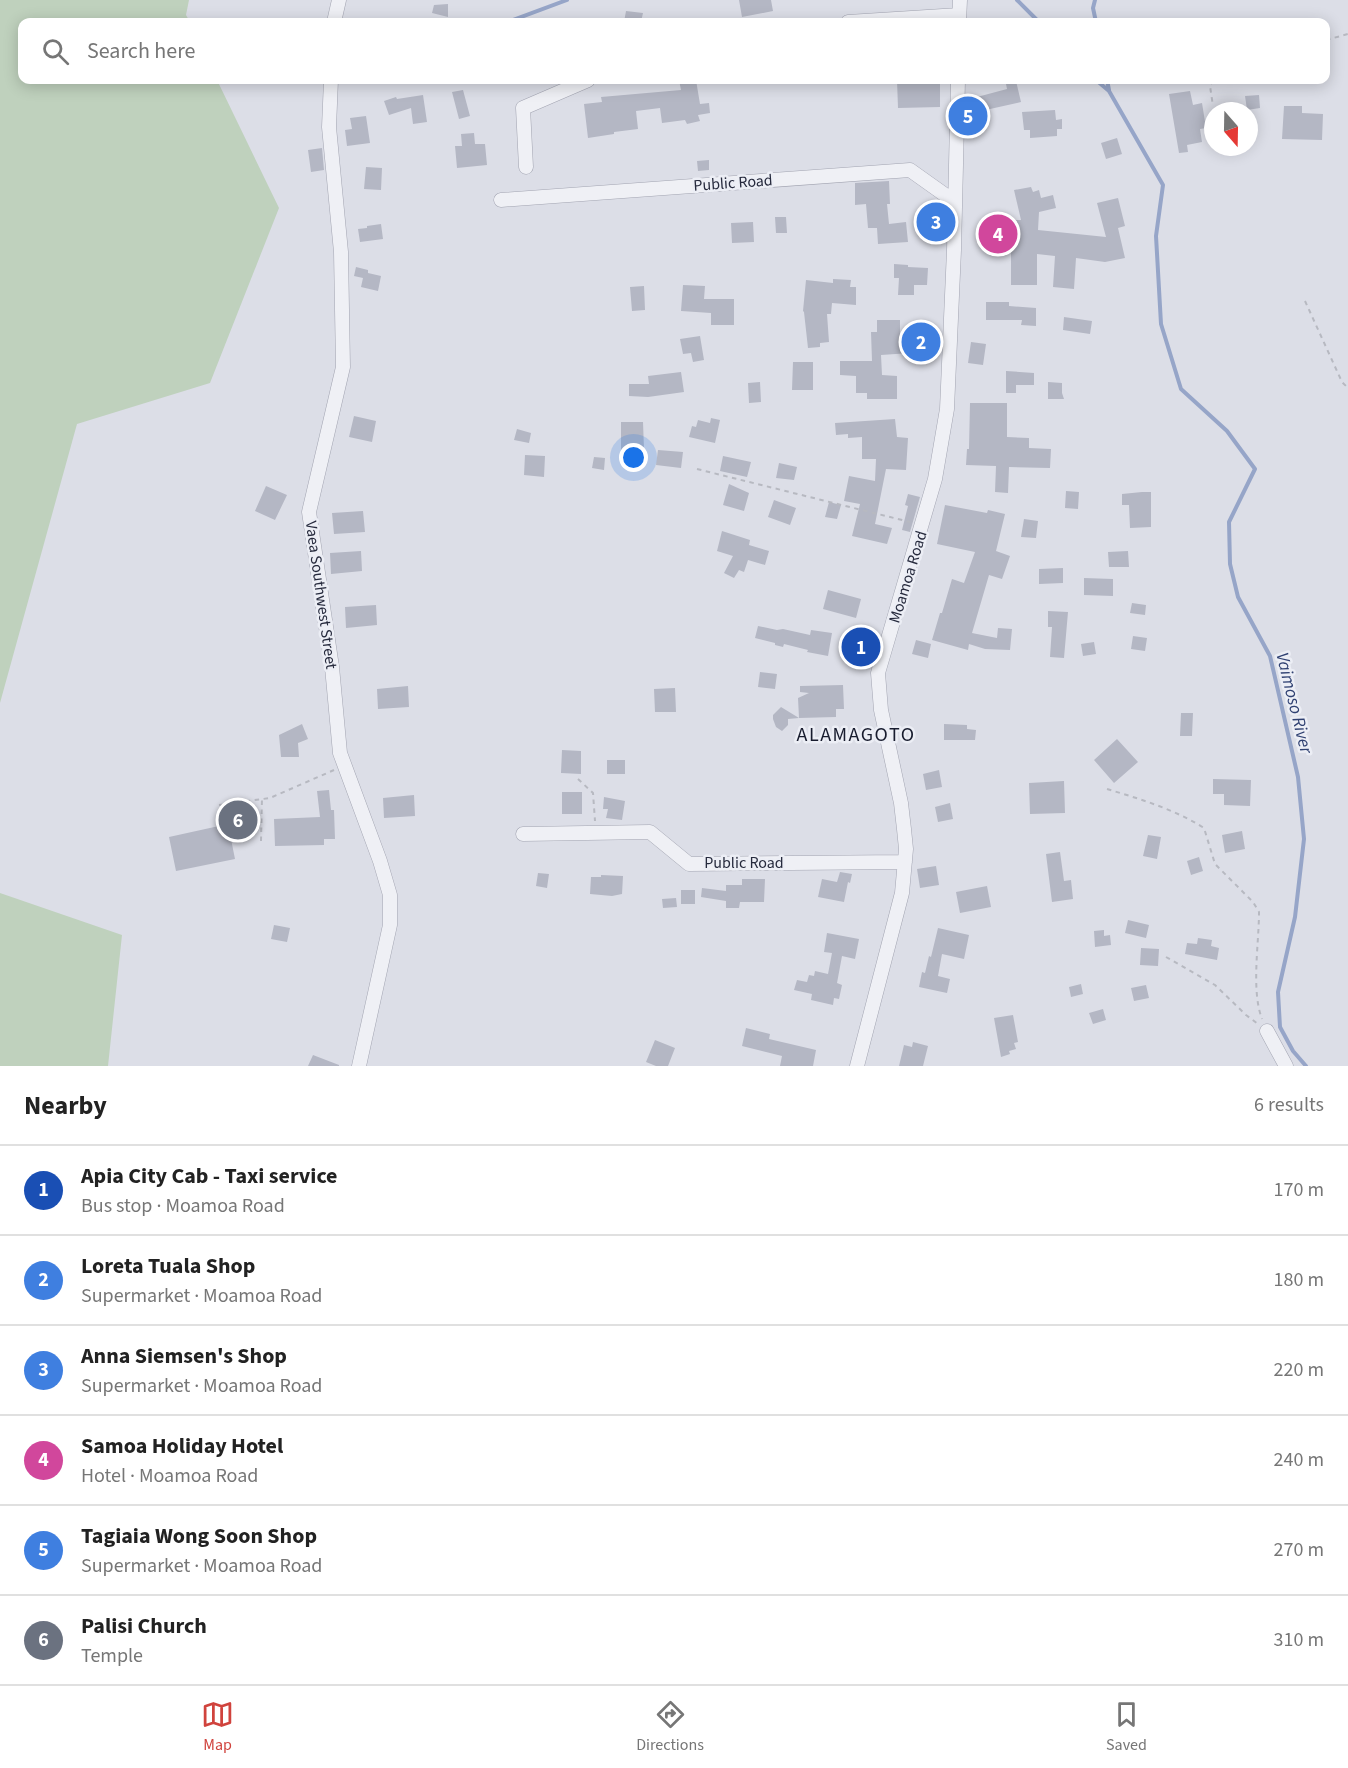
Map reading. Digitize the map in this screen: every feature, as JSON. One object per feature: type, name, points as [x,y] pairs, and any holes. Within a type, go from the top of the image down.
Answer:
[{"type":"street","points":[[335,18],[339,0]]},
{"type":"street","points":[[959,18],[960,0]]},
{"type":"street","name":"Vaea Southwest Street","points":[[331,84],[329,127],[341,252],[343,367],[309,512],[332,667],[340,753],[380,861],[390,895],[390,925],[359,1066]]},
{"type":"street","points":[[526,167],[523,108],[579,84]]},
{"type":"street","name":"Moamoa Road","points":[[857,1066],[902,893],[905,862],[904,829],[881,710],[878,673],[935,479],[947,408],[958,84]]},
{"type":"street","name":"Public Road","points":[[501,201],[910,170],[955,202]]},
{"type":"street","name":"Public Road","points":[[523,834],[650,832],[689,864],[905,862]]},
{"type":"street","points":[[1267,1031],[1286,1066]]},
{"type":"path","points":[[1330,39],[1348,34]]},
{"type":"path","points":[[1211,84],[1212,102]]},
{"type":"path","points":[[1305,302],[1342,382],[1348,388]]},
{"type":"path","points":[[697,469],[923,525]]},
{"type":"path","points":[[219,805],[270,798],[345,765]]},
{"type":"path","points":[[578,779],[593,794],[596,833]]},
{"type":"path","points":[[1107,789],[1187,817],[1204,828],[1215,864],[1253,902],[1258,912],[1258,1010],[1267,1031]]},
{"type":"path","points":[[261,841],[262,798]]},
{"type":"path","points":[[1166,957],[1215,985],[1246,1015],[1267,1031]]},
{"type":"green space","points":[[0,0],[189,0],[186,15],[188,18],[18,18],[18,84],[219,84],[279,208],[210,383],[77,424],[0,703]]},
{"type":"green space","points":[[0,893],[122,935],[108,1066],[0,1066]]},
{"type":"building","points":[[739,0],[771,0],[773,11],[742,17]]},
{"type":"building","points":[[448,4],[448,17],[432,13],[434,5]]},
{"type":"building","points":[[626,11],[643,13],[642,18],[625,18]]},
{"type":"building","points":[[680,84],[697,84],[700,104],[709,103],[710,113],[698,115],[700,121],[687,124],[685,120],[662,123],[660,108],[636,111],[638,129],[588,138],[584,104],[602,102],[601,97],[681,90]]},
{"type":"building","points":[[897,84],[940,84],[940,107],[898,108]]},
{"type":"building","points":[[1006,84],[1017,84],[1021,102],[981,111],[977,97],[1007,89]]},
{"type":"building","points":[[463,90],[470,116],[459,119],[452,92]]},
{"type":"building","points":[[1190,91],[1193,105],[1202,103],[1204,128],[1200,129],[1202,142],[1187,145],[1188,152],[1179,153],[1169,94]]},
{"type":"building","points":[[423,95],[427,122],[413,124],[411,108],[389,115],[384,101],[396,97],[397,99]]},
{"type":"building","points":[[1259,95],[1260,108],[1258,108],[1258,102],[1246,102],[1245,96]]},
{"type":"building","points":[[1284,106],[1302,106],[1302,113],[1323,114],[1322,140],[1282,139]]},
{"type":"building","points":[[1055,110],[1056,120],[1062,119],[1062,129],[1057,129],[1057,136],[1030,138],[1030,130],[1024,130],[1022,112]]},
{"type":"building","points":[[366,116],[370,143],[347,146],[345,130],[352,129],[350,118]]},
{"type":"building","points":[[474,133],[475,144],[485,144],[487,165],[457,168],[455,146],[462,146],[461,134]]},
{"type":"building","points":[[1117,138],[1122,154],[1106,159],[1101,143]]},
{"type":"building","points":[[322,148],[324,170],[311,172],[308,150]]},
{"type":"building","points":[[709,160],[709,170],[698,171],[697,161]]},
{"type":"building","points":[[366,167],[382,168],[381,190],[364,189]]},
{"type":"building","points":[[889,181],[890,204],[887,204],[889,224],[906,222],[908,242],[878,244],[877,228],[868,228],[866,204],[855,205],[855,183]]},
{"type":"building","points":[[1031,187],[1033,192],[1039,190],[1041,198],[1053,195],[1056,208],[1039,212],[1038,230],[1106,237],[1097,203],[1118,198],[1125,226],[1118,228],[1125,258],[1105,262],[1076,258],[1074,289],[1053,287],[1055,256],[1037,254],[1037,285],[1011,285],[1011,245],[986,244],[986,220],[1021,220],[1014,190]]},
{"type":"building","points":[[929,216],[944,216],[944,227],[929,227]]},
{"type":"building","points":[[775,217],[786,217],[787,233],[776,233]]},
{"type":"building","points":[[753,222],[754,242],[732,243],[731,223]]},
{"type":"building","points":[[381,224],[383,239],[360,242],[358,229]]},
{"type":"building","points":[[894,264],[928,268],[927,285],[914,285],[914,295],[898,295],[899,278],[894,278]]},
{"type":"building","points":[[356,267],[381,276],[378,291],[361,287],[363,278],[354,276]]},
{"type":"building","points":[[833,279],[851,280],[850,287],[856,287],[856,305],[832,303],[831,314],[827,314],[829,342],[820,343],[820,347],[808,348],[803,311],[806,280],[833,283]]},
{"type":"building","points":[[683,285],[705,286],[704,299],[734,299],[734,325],[711,325],[711,313],[681,311]]},
{"type":"building","points":[[644,286],[645,310],[632,311],[630,287]]},
{"type":"building","points":[[986,302],[1009,302],[1009,306],[1036,308],[1036,326],[1021,325],[1022,320],[986,320]]},
{"type":"building","points":[[1064,317],[1092,321],[1090,334],[1063,330]]},
{"type":"building","points":[[877,320],[900,320],[900,334],[925,333],[925,352],[881,355],[882,375],[897,376],[897,399],[867,399],[867,393],[856,393],[856,376],[840,375],[840,361],[872,361],[871,332],[877,332]]},
{"type":"building","points":[[700,336],[704,360],[693,362],[691,353],[683,354],[680,339]]},
{"type":"building","points":[[971,342],[986,344],[983,365],[968,363]]},
{"type":"building","points":[[793,362],[813,362],[813,390],[792,390]]},
{"type":"building","points":[[1006,371],[1034,373],[1034,385],[1016,385],[1016,393],[1006,393]]},
{"type":"building","points":[[681,372],[684,392],[648,397],[629,396],[629,384],[649,384],[648,376]]},
{"type":"building","points":[[760,382],[761,402],[749,403],[748,383]]},
{"type":"building","points":[[1048,382],[1062,383],[1064,399],[1048,399]]},
{"type":"building","points":[[970,403],[1007,403],[1007,437],[1029,438],[1029,448],[1051,449],[1050,468],[1009,467],[1008,493],[995,492],[996,466],[966,465],[967,449],[969,449]]},
{"type":"building","points":[[354,416],[376,421],[372,442],[349,437]]},
{"type":"building","points":[[711,418],[720,420],[715,443],[689,437],[692,426],[696,427],[698,420],[710,423]]},
{"type":"building","points":[[895,419],[897,437],[908,438],[906,470],[886,469],[875,524],[892,528],[887,544],[852,536],[860,504],[844,501],[849,476],[875,481],[876,459],[862,459],[862,437],[848,438],[848,434],[836,435],[835,423]]},
{"type":"building","points":[[621,422],[643,422],[644,449],[621,450]]},
{"type":"building","points":[[517,429],[531,433],[529,443],[514,440]]},
{"type":"building","points":[[658,450],[683,452],[681,468],[656,465]]},
{"type":"building","points":[[525,455],[545,456],[544,477],[524,475]]},
{"type":"building","points":[[723,456],[751,462],[747,477],[720,471]]},
{"type":"building","points":[[594,457],[605,458],[604,470],[592,468]]},
{"type":"building","points":[[779,463],[797,467],[794,480],[776,478]]},
{"type":"building","points":[[729,484],[749,493],[744,511],[723,505]]},
{"type":"building","points":[[266,486],[287,495],[275,520],[255,511]]},
{"type":"building","points":[[1066,491],[1079,492],[1078,509],[1065,508]]},
{"type":"building","points":[[1151,492],[1151,527],[1130,528],[1129,505],[1122,505],[1122,494]]},
{"type":"building","points":[[908,494],[920,497],[910,532],[902,530],[908,506],[905,505]]},
{"type":"building","points":[[774,500],[796,508],[790,525],[768,517]]},
{"type":"building","points":[[829,502],[841,505],[837,519],[825,517]]},
{"type":"building","points":[[945,505],[1005,514],[996,551],[1010,556],[1002,579],[989,575],[972,633],[997,638],[998,628],[1012,629],[1010,650],[985,649],[969,644],[968,650],[932,640],[952,579],[964,583],[975,552],[937,544]]},
{"type":"building","points":[[363,511],[365,532],[334,534],[332,513]]},
{"type":"building","points":[[1024,519],[1038,521],[1036,538],[1021,537]]},
{"type":"building","points":[[722,531],[750,540],[749,545],[769,551],[765,565],[748,560],[744,572],[739,570],[734,578],[724,573],[733,556],[717,551]]},
{"type":"building","points":[[361,551],[362,571],[331,574],[330,553]]},
{"type":"building","points":[[1128,551],[1129,567],[1109,567],[1108,552]]},
{"type":"building","points":[[1063,568],[1063,583],[1039,584],[1039,569]]},
{"type":"building","points":[[1084,578],[1113,579],[1113,596],[1084,595]]},
{"type":"building","points":[[828,590],[861,599],[856,618],[823,609]]},
{"type":"building","points":[[1132,603],[1146,605],[1145,615],[1130,613]]},
{"type":"building","points":[[376,605],[377,625],[346,628],[345,607]]},
{"type":"building","points":[[1048,611],[1068,612],[1064,658],[1050,657],[1052,627],[1048,627]]},
{"type":"building","points":[[758,626],[810,635],[811,630],[832,633],[828,656],[784,644],[783,647],[755,638]]},
{"type":"building","points":[[1133,636],[1147,638],[1145,651],[1131,649]]},
{"type":"building","points":[[916,640],[931,644],[928,658],[912,654]]},
{"type":"building","points":[[1094,642],[1096,654],[1083,656],[1081,644]]},
{"type":"building","points":[[760,672],[777,674],[775,689],[758,687]]},
{"type":"building","points":[[843,685],[844,709],[836,709],[836,717],[799,718],[798,698],[809,693],[800,692],[800,686]]},
{"type":"building","points":[[408,686],[409,707],[378,709],[377,689]]},
{"type":"building","points":[[675,688],[676,712],[655,712],[654,689]]},
{"type":"building","points":[[781,707],[799,718],[788,719],[788,725],[782,731],[776,727],[773,719],[773,715]]},
{"type":"building","points":[[1181,713],[1193,713],[1192,736],[1180,736]]},
{"type":"building","points":[[302,724],[308,739],[298,743],[299,757],[281,757],[279,735]]},
{"type":"building","points":[[944,724],[967,725],[967,729],[976,730],[975,740],[944,740]]},
{"type":"building","points":[[1117,739],[1138,762],[1114,783],[1094,760]]},
{"type":"building","points":[[562,750],[581,751],[581,774],[561,773]]},
{"type":"building","points":[[607,760],[625,760],[625,774],[607,774]]},
{"type":"building","points":[[939,770],[942,787],[926,790],[923,774]]},
{"type":"building","points":[[1213,779],[1251,780],[1250,806],[1224,805],[1224,794],[1213,794]]},
{"type":"building","points":[[1064,781],[1065,813],[1030,814],[1029,783]]},
{"type":"building","points":[[329,790],[331,810],[334,810],[335,839],[324,839],[324,845],[275,846],[274,819],[320,817],[317,791]]},
{"type":"building","points":[[562,792],[582,792],[582,814],[562,814]]},
{"type":"building","points":[[414,795],[415,816],[384,818],[383,798]]},
{"type":"building","points":[[604,797],[625,801],[622,820],[606,818],[608,809],[603,809]]},
{"type":"building","points":[[950,803],[953,819],[938,822],[935,807]]},
{"type":"building","points":[[228,824],[235,859],[176,871],[169,837]]},
{"type":"building","points":[[1242,831],[1245,849],[1225,853],[1222,835]]},
{"type":"building","points":[[1148,835],[1161,837],[1157,859],[1143,856]]},
{"type":"building","points":[[1060,852],[1064,881],[1071,880],[1073,899],[1052,902],[1046,854]]},
{"type":"building","points":[[1199,857],[1203,871],[1191,875],[1187,861]]},
{"type":"building","points":[[936,866],[939,885],[920,888],[917,869]]},
{"type":"building","points":[[840,872],[852,874],[844,902],[818,897],[822,879],[837,882]]},
{"type":"building","points":[[538,873],[549,874],[547,888],[536,886]]},
{"type":"building","points":[[601,875],[623,876],[622,894],[612,896],[590,894],[591,877],[601,877]]},
{"type":"building","points":[[742,879],[765,879],[764,902],[740,902],[739,908],[726,908],[726,901],[701,897],[702,888],[726,891],[726,885],[742,885]]},
{"type":"building","points":[[987,886],[991,907],[960,913],[956,892]]},
{"type":"building","points":[[681,890],[695,890],[695,904],[681,904]]},
{"type":"building","points":[[676,898],[677,907],[663,908],[662,899]]},
{"type":"building","points":[[1128,920],[1149,925],[1146,938],[1125,933]]},
{"type":"building","points":[[274,925],[290,928],[287,942],[271,939]]},
{"type":"building","points":[[938,928],[969,935],[964,959],[942,954],[938,976],[950,979],[947,993],[919,987],[922,972],[925,973],[929,956],[931,957]]},
{"type":"building","points":[[1104,930],[1104,936],[1110,935],[1111,945],[1095,947],[1094,931]]},
{"type":"building","points":[[827,933],[859,939],[855,959],[842,956],[837,983],[842,985],[839,999],[834,998],[833,1005],[811,1000],[812,994],[794,990],[797,980],[807,982],[809,975],[814,976],[815,971],[828,974],[832,953],[824,952]]},
{"type":"building","points":[[1198,938],[1212,940],[1211,946],[1219,948],[1217,960],[1185,954],[1187,943],[1197,944]]},
{"type":"building","points":[[1141,948],[1159,949],[1158,966],[1140,965]]},
{"type":"building","points":[[1081,984],[1083,994],[1071,997],[1069,987]]},
{"type":"building","points":[[1146,985],[1149,998],[1134,1001],[1131,988]]},
{"type":"building","points":[[1103,1009],[1106,1020],[1093,1024],[1089,1013]]},
{"type":"building","points":[[1013,1015],[1018,1042],[1014,1043],[1016,1049],[1001,1057],[994,1018]]},
{"type":"building","points":[[746,1028],[770,1034],[769,1039],[816,1050],[813,1066],[780,1066],[782,1056],[742,1046]]},
{"type":"building","points":[[655,1040],[675,1048],[668,1066],[656,1066],[646,1062]]},
{"type":"building","points":[[913,1042],[928,1046],[923,1066],[899,1066],[904,1045],[912,1047]]},
{"type":"building","points":[[313,1055],[339,1065],[339,1066],[308,1066]]},
{"type":"waterway","points":[[519,18],[567,0]]},
{"type":"waterway","name":"Vaimoso River","points":[[1017,0],[1035,18]]},
{"type":"waterway","points":[[1095,0],[1093,8],[1095,18]]},
{"type":"waterway","name":"Vaimoso River","points":[[1101,84],[1109,91],[1163,185],[1156,236],[1161,324],[1181,389],[1227,431],[1255,469],[1229,522],[1230,564],[1238,597],[1270,656],[1298,777],[1304,839],[1295,917],[1278,992],[1280,1027],[1293,1051],[1306,1066]]},
{"type":"waterway","name":"Vaimoso River","points":[[1108,84],[1109,90]]},
{"type":"place","name":"Tagiaia Wong Soon Shop","points":[[968,116]]},
{"type":"place","name":"Anna Siemsen's Shop","points":[[936,222]]},
{"type":"place","name":"Samoa Holiday Hotel","points":[[998,234]]},
{"type":"place","name":"Loreta Tuala Shop","points":[[921,342]]},
{"type":"place","name":"Apia City Cab - Taxi service","points":[[861,647]]},
{"type":"place","name":"Palisi Church","points":[[238,820]]},
{"type":"district","name":"ALAMAGOTO","points":[[856,735]]}]
